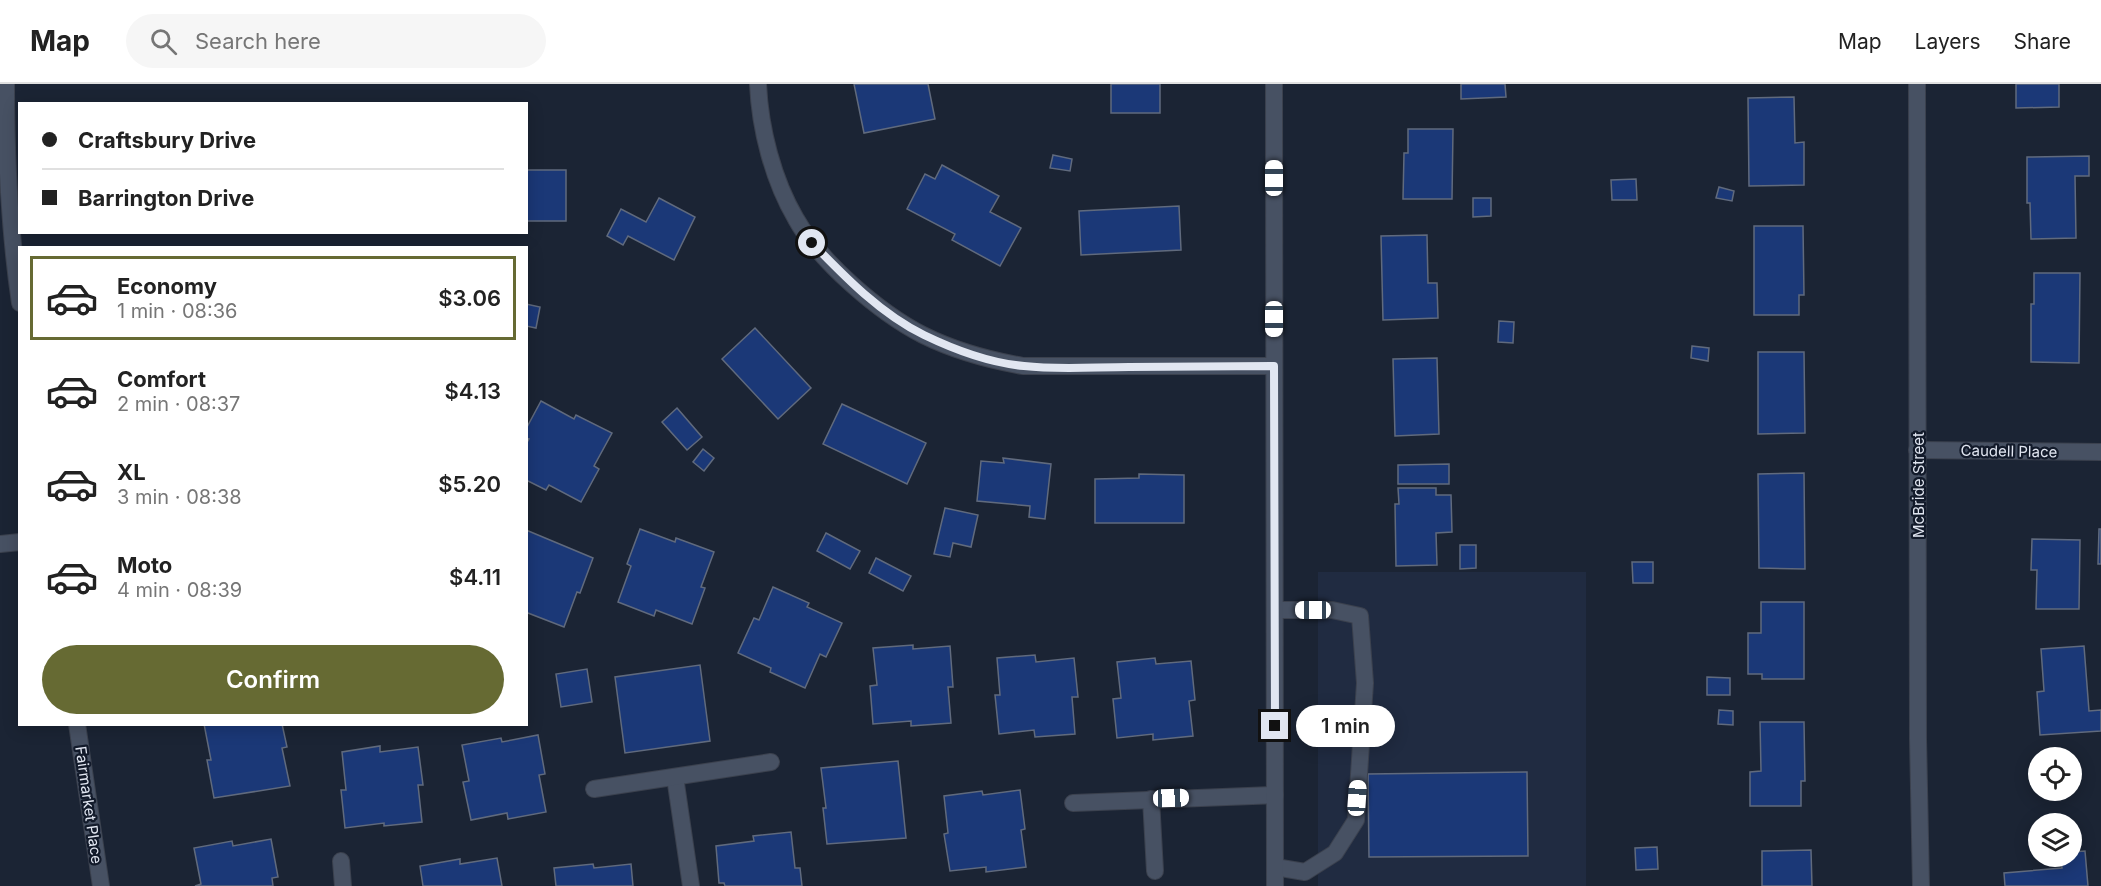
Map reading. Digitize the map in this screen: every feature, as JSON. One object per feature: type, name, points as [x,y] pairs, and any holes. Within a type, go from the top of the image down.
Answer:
[{"type":"street","points":[[6,84],[6,175],[18,288]]},
{"type":"street","points":[[758,84],[762,128],[777,176],[795,219],[812,243],[854,286],[900,321],[923,335],[981,357],[1023,366],[1274,366]]},
{"type":"street","points":[[1274,84],[1275,886]]},
{"type":"street","name":"McBride Street","points":[[1917,84],[1918,739],[1921,886]]},
{"type":"street","name":"Caudell Place","points":[[1917,450],[2101,452]]},
{"type":"street","points":[[0,544],[18,542]]},
{"type":"street","points":[[1275,610],[1332,610],[1360,616],[1365,683],[1356,820],[1335,854],[1305,872],[1275,867]]},
{"type":"street","name":"Fairmarket Place","points":[[77,726],[101,886]]},
{"type":"street","points":[[594,789],[771,762]]},
{"type":"street","points":[[675,777],[691,886]]},
{"type":"street","points":[[1072,803],[1275,795]]},
{"type":"street","points":[[1151,799],[1155,871]]},
{"type":"street","points":[[341,861],[343,886]]},
{"type":"shaded area","points":[[1318,572],[1586,572],[1586,886],[1318,886]]},
{"type":"building","points":[[854,84],[928,84],[935,119],[864,133]]},
{"type":"building","points":[[1111,84],[1160,84],[1160,113],[1111,113]]},
{"type":"building","points":[[1461,84],[1505,84],[1506,97],[1461,99]]},
{"type":"building","points":[[2016,84],[2059,84],[2059,107],[2016,108]]},
{"type":"building","points":[[1794,97],[1795,143],[1804,142],[1804,185],[1749,186],[1748,98]]},
{"type":"building","points":[[1408,129],[1453,129],[1452,199],[1403,199],[1404,153],[1408,153]]},
{"type":"building","points":[[1053,155],[1072,159],[1070,171],[1050,168]]},
{"type":"building","points":[[2089,156],[2089,176],[2075,176],[2076,238],[2031,239],[2030,203],[2027,203],[2027,157]]},
{"type":"building","points":[[942,165],[999,196],[990,212],[1021,228],[1000,266],[952,240],[955,234],[907,209],[925,174],[935,179]]},
{"type":"building","points":[[528,170],[566,170],[566,221],[528,221]]},
{"type":"building","points":[[1636,179],[1637,200],[1612,200],[1611,180]]},
{"type":"building","points":[[1719,187],[1734,191],[1732,201],[1716,198]]},
{"type":"building","points":[[659,198],[695,217],[674,260],[628,236],[623,245],[607,236],[621,209],[646,222]]},
{"type":"building","points":[[1473,198],[1491,198],[1491,216],[1473,217]]},
{"type":"building","points":[[1179,206],[1181,250],[1081,255],[1079,211]]},
{"type":"building","points":[[1754,226],[1803,226],[1804,295],[1799,295],[1799,315],[1754,315]]},
{"type":"building","points":[[1427,235],[1428,283],[1437,283],[1438,318],[1383,320],[1381,236]]},
{"type":"building","points":[[2034,273],[2080,273],[2079,363],[2031,362],[2031,304],[2034,304]]},
{"type":"building","points":[[528,304],[540,307],[536,328],[528,326]]},
{"type":"building","points":[[1499,321],[1514,322],[1513,343],[1498,342]]},
{"type":"building","points":[[755,328],[811,388],[778,419],[722,359]]},
{"type":"building","points":[[1692,346],[1709,348],[1708,361],[1691,358]]},
{"type":"building","points":[[1758,352],[1804,352],[1805,433],[1758,434]]},
{"type":"building","points":[[1437,358],[1439,434],[1395,436],[1393,359]]},
{"type":"building","points":[[541,401],[574,419],[576,415],[612,433],[594,466],[599,469],[581,502],[549,485],[546,490],[528,481],[528,425]]},
{"type":"building","points":[[842,404],[926,443],[907,484],[823,444]]},
{"type":"building","points":[[677,408],[702,437],[687,450],[662,422]]},
{"type":"building","points":[[703,449],[714,458],[704,471],[693,462]]},
{"type":"building","points":[[1003,458],[1051,464],[1045,519],[1029,517],[1030,506],[977,501],[981,461],[1004,463]]},
{"type":"building","points":[[1449,464],[1449,484],[1398,484],[1398,465]]},
{"type":"building","points":[[1804,473],[1805,569],[1759,568],[1758,474]]},
{"type":"building","points":[[1139,474],[1184,475],[1184,523],[1095,523],[1095,479],[1139,478]]},
{"type":"building","points":[[1398,488],[1436,488],[1436,495],[1451,495],[1452,532],[1436,533],[1437,565],[1396,566],[1395,504],[1399,504]]},
{"type":"building","points":[[945,508],[978,515],[971,547],[953,543],[950,557],[934,554]]},
{"type":"building","points":[[640,529],[675,542],[676,538],[714,552],[701,587],[705,588],[692,624],[656,610],[654,616],[618,602],[631,566],[627,564]]},
{"type":"building","points":[[2099,529],[2101,529],[2101,564],[2098,564]]},
{"type":"building","points":[[528,531],[593,558],[564,627],[528,613]]},
{"type":"building","points":[[826,533],[860,551],[850,569],[817,551]]},
{"type":"building","points":[[2032,539],[2080,540],[2079,609],[2036,609],[2037,570],[2031,570]]},
{"type":"building","points":[[1460,545],[1476,545],[1476,568],[1460,569]]},
{"type":"building","points":[[876,558],[911,576],[903,591],[869,573]]},
{"type":"building","points":[[1632,562],[1653,562],[1653,583],[1633,583]]},
{"type":"building","points":[[773,587],[809,603],[807,607],[842,623],[826,657],[820,654],[805,688],[770,672],[771,668],[738,653],[754,618],[759,620]]},
{"type":"building","points":[[1761,602],[1804,602],[1804,679],[1762,679],[1762,674],[1748,674],[1748,633],[1761,633]]},
{"type":"building","points":[[913,645],[913,649],[950,646],[953,687],[948,687],[951,723],[911,726],[911,721],[873,724],[870,686],[877,685],[873,648]]},
{"type":"building","points":[[2084,646],[2089,711],[2101,710],[2101,731],[2040,735],[2037,692],[2044,691],[2041,649]]},
{"type":"building","points":[[1035,655],[1036,662],[1074,658],[1078,697],[1072,697],[1075,734],[1035,737],[1034,730],[999,734],[995,695],[1000,695],[997,658]]},
{"type":"building","points":[[1155,658],[1156,664],[1191,661],[1195,700],[1189,701],[1193,736],[1153,740],[1153,734],[1117,738],[1113,699],[1121,698],[1117,662]]},
{"type":"building","points":[[700,665],[710,741],[625,753],[615,677]]},
{"type":"building","points":[[587,669],[592,702],[561,707],[556,674]]},
{"type":"building","points":[[1707,677],[1730,678],[1730,695],[1707,695]]},
{"type":"building","points":[[1719,710],[1733,711],[1733,725],[1718,724]]},
{"type":"building","points":[[1760,722],[1804,722],[1805,781],[1801,781],[1801,806],[1750,806],[1750,772],[1761,771]]},
{"type":"building","points":[[204,726],[282,726],[287,747],[282,748],[290,786],[214,798],[207,760],[211,760]]},
{"type":"building","points":[[538,735],[545,774],[539,775],[546,812],[508,819],[507,813],[471,820],[463,782],[469,781],[462,745],[501,738],[502,742]]},
{"type":"building","points":[[380,746],[380,752],[418,747],[423,785],[418,785],[422,822],[384,826],[384,823],[345,828],[341,790],[346,790],[342,752]]},
{"type":"building","points":[[898,761],[906,838],[827,844],[823,808],[826,808],[821,768]]},
{"type":"building","points":[[1527,772],[1528,856],[1369,857],[1368,774]]},
{"type":"building","points":[[1020,790],[1025,829],[1021,830],[1026,867],[986,872],[986,867],[950,871],[944,834],[948,833],[944,796],[982,791],[983,795]]},
{"type":"building","points":[[791,832],[795,868],[800,868],[802,886],[725,886],[724,883],[719,883],[716,846],[754,841],[753,836]]},
{"type":"building","points":[[271,839],[278,877],[272,878],[273,886],[195,886],[201,884],[194,848],[232,841],[233,846]]},
{"type":"building","points":[[1657,847],[1658,869],[1636,870],[1635,848]]},
{"type":"building","points":[[1811,850],[1812,886],[1762,886],[1762,851]]},
{"type":"building","points":[[2082,851],[2085,851],[2088,886],[2005,886],[2004,873],[2082,867]]},
{"type":"building","points":[[497,858],[502,886],[423,886],[420,866],[460,859],[460,864]]},
{"type":"building","points":[[593,864],[594,868],[631,864],[633,886],[556,886],[554,868]]},
{"type":"route","points":[[812,243],[854,286],[900,321],[923,335],[990,360],[1023,366],[1067,368],[1274,366],[1275,726]]}]
